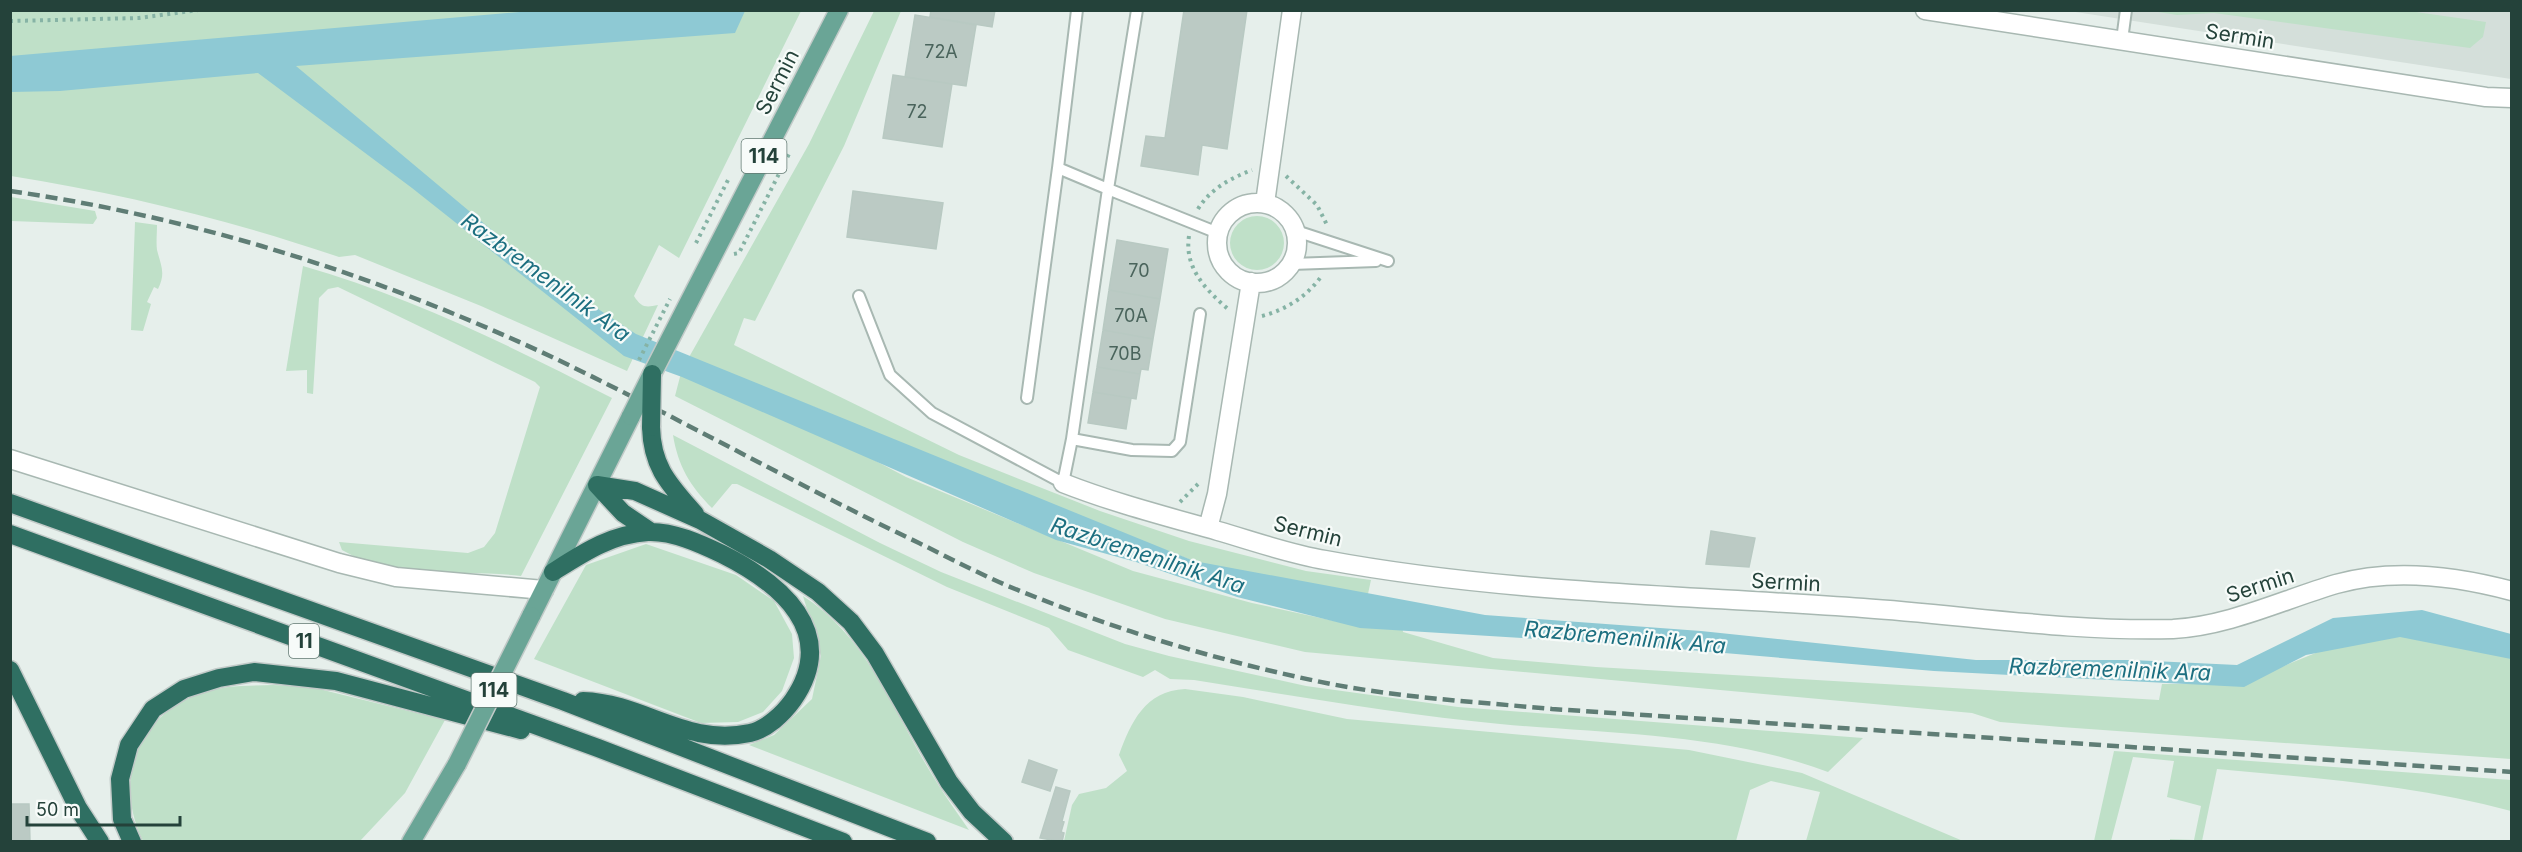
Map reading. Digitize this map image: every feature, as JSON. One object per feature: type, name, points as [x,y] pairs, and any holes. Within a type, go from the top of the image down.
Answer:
[{"type":"highway","points":[[644,371],[651,446],[660,472],[700,520]]},
{"type":"highway","points":[[597,485],[635,491],[700,520],[769,559],[809,585],[851,622],[895,686],[949,782],[972,812],[1004,842]]},
{"type":"highway","points":[[563,701],[593,702],[619,707],[713,737],[753,733],[783,714],[804,684],[810,650],[807,631],[798,612],[778,589],[755,571],[707,547],[651,532],[623,513],[597,485]]},
{"type":"highway","name":"11","points":[[10,503],[563,701],[927,842]]},
{"type":"highway","points":[[553,572],[594,546],[629,535],[651,532]]},
{"type":"highway","name":"11","points":[[10,534],[598,748],[843,842]]},
{"type":"highway","points":[[10,670],[78,808],[100,842]]},
{"type":"highway","points":[[132,842],[122,819],[120,779],[129,745],[153,709],[184,689],[219,678],[254,672],[336,681],[490,723],[598,748]]},
{"type":"main road","name":"Sermin","points":[[644,371],[689,302],[839,10]]},
{"type":"main road","name":"114","points":[[411,842],[457,764],[597,485],[631,416],[644,371]]},
{"type":"street","points":[[1265,203],[1292,10]]},
{"type":"street","name":"Sermin","points":[[1925,10],[2486,97],[2511,98]]},
{"type":"street","points":[[1265,203],[1286,214],[1296,231],[1297,248],[1292,264],[1274,279],[1251,282],[1231,273],[1224,265],[1217,244],[1222,223],[1237,208],[1247,204],[1265,203]]},
{"type":"street","points":[[1208,528],[1217,494],[1251,282]]},
{"type":"street","points":[[10,459],[339,562],[396,577],[544,590]]},
{"type":"street","name":"Sermin","points":[[1062,483],[1115,504],[1321,560],[1489,583],[2118,628],[2175,628],[2211,625],[2341,583],[2370,578],[2439,577],[2465,580],[2511,591]]},
{"type":"lane","points":[[1027,398],[1077,10]]},
{"type":"lane","points":[[859,296],[890,375],[932,413],[1062,483],[1072,439],[1108,189],[1137,10]]},
{"type":"lane","points":[[2121,40],[2126,10]]},
{"type":"lane","points":[[1058,168],[1218,233]]},
{"type":"lane","points":[[1292,264],[1388,261],[1296,231]]},
{"type":"lane","points":[[1072,439],[1132,450],[1172,451],[1180,442],[1200,314]]},
{"type":"path","points":[[10,21],[139,18],[198,10]]},
{"type":"path","points":[[1195,214],[1214,190],[1235,177],[1253,170],[1255,158]]},
{"type":"path","points":[[1188,239],[1189,260],[1199,281],[1232,312]]},
{"type":"path","points":[[644,371],[670,299]]},
{"type":"path","points":[[1195,489],[1201,481]]},
{"type":"shaded area","points":[[2069,11],[2511,11],[2511,79]]},
{"type":"green space","points":[[10,11],[801,11],[679,258],[659,245],[634,296],[644,306],[658,305],[627,371],[481,306],[355,255],[339,257],[258,231],[176,209],[11,176]]},
{"type":"green space","points":[[874,11],[901,11],[844,146],[755,321],[744,318],[734,345],[959,455],[1100,511],[1189,541],[1306,571],[1371,580],[1366,603],[1240,579],[885,441],[822,410],[688,359],[809,144]]},
{"type":"green space","points":[[2152,11],[2409,11],[2486,22],[2483,37],[2470,48],[2214,13],[2177,15]]},
{"type":"green space","points":[[11,197],[95,211],[97,218],[93,224],[11,221]]},
{"type":"green space","points":[[1252,216],[1262,216],[1272,220],[1280,228],[1284,243],[1280,258],[1272,266],[1262,270],[1252,270],[1242,266],[1234,258],[1230,248],[1230,238],[1234,228],[1242,220]]},
{"type":"green space","points":[[135,222],[157,225],[157,250],[162,270],[158,289],[154,287],[147,302],[151,304],[143,331],[131,330]]},
{"type":"green space","points":[[303,266],[343,278],[461,324],[612,398],[521,576],[408,571],[364,561],[342,550],[339,542],[468,553],[484,547],[495,533],[540,387],[535,382],[338,287],[328,289],[319,298],[313,394],[307,393],[307,370],[286,371]]},
{"type":"green space","points":[[681,373],[808,425],[906,477],[1133,571],[1252,603],[1339,622],[1402,625],[1403,632],[1493,658],[1596,667],[2159,700],[2162,684],[2212,684],[2259,676],[2355,637],[2377,635],[2449,639],[2511,653],[2511,759],[2000,722],[1972,713],[1305,652],[1165,619],[1034,573],[963,542],[675,396]]},
{"type":"green space","points":[[673,435],[880,543],[941,572],[1125,644],[1169,656],[1306,686],[1458,707],[1863,738],[1828,772],[1789,759],[1708,742],[1423,715],[1194,680],[1170,679],[1155,670],[1143,677],[1068,650],[1049,628],[947,587],[737,484],[732,484],[712,508],[697,492],[686,475]]},
{"type":"green space","points":[[646,544],[736,575],[774,601],[792,634],[794,658],[782,691],[763,712],[738,722],[701,723],[534,659],[586,565]]},
{"type":"green space","points":[[803,596],[825,613],[861,653],[935,780],[969,830],[749,745],[774,735],[812,699],[821,656]]},
{"type":"green space","points":[[235,686],[311,687],[445,720],[405,793],[360,841],[143,841],[134,818],[130,796],[131,775],[136,754],[145,736],[159,719],[177,705],[208,691]]},
{"type":"green space","points":[[1185,689],[1243,697],[1347,719],[1689,750],[1802,773],[1963,841],[1806,841],[1820,792],[1771,781],[1750,790],[1736,841],[1064,841],[1072,805],[1079,794],[1106,788],[1127,771],[1119,755],[1129,731],[1142,710],[1160,696],[1171,691]]},
{"type":"green space","points":[[2114,751],[2511,780],[2511,811],[2402,789],[2328,779],[2217,769],[2202,841],[2170,841],[2170,839],[2194,840],[2201,806],[2167,797],[2174,761],[2133,757],[2111,841],[2094,841]]},
{"type":"water","name":"Razbremenilnik Ara","points":[[531,11],[745,11],[735,33],[296,66],[542,272],[636,334],[1194,561],[1485,615],[1701,631],[1976,660],[2132,660],[2237,665],[2333,618],[2422,610],[2511,634],[2511,659],[2400,637],[2306,655],[2244,687],[1934,671],[1619,644],[1360,628],[1237,597],[1136,562],[1056,540],[682,377],[624,356],[412,188],[258,73],[60,91],[11,92],[10,56]]},
{"type":"building","points":[[931,10],[995,10],[992,27],[930,17]]},
{"type":"building","points":[[1184,10],[1247,10],[1227,149],[1202,145],[1198,175],[1141,166],[1146,136],[1165,138]]},
{"type":"building","points":[[915,15],[976,25],[966,86],[905,77]]},
{"type":"building","points":[[893,75],[952,84],[942,147],[883,138]]},
{"type":"building","points":[[853,191],[943,203],[936,249],[847,237]]},
{"type":"building","points":[[1117,240],[1168,249],[1160,299],[1109,290]]},
{"type":"building","points":[[1109,290],[1160,299],[1153,339],[1103,330]]},
{"type":"building","points":[[1103,330],[1153,339],[1148,370],[1141,369],[1140,374],[1097,367]]},
{"type":"building","points":[[1097,367],[1140,374],[1136,399],[1093,392]]},
{"type":"building","points":[[1093,392],[1131,398],[1126,429],[1088,423]]},
{"type":"building","points":[[1711,531],[1755,538],[1749,567],[1706,564]]},
{"type":"building","points":[[1029,760],[1057,770],[1050,791],[1022,782]]},
{"type":"building","points":[[1056,787],[1070,791],[1062,821],[1064,822],[1061,832],[1064,833],[1062,842],[1040,838]]},
{"type":"building","points":[[10,804],[29,804],[30,842],[10,842]]},
{"type":"railway","points":[[10,191],[150,217],[219,234],[354,276],[421,301],[552,357],[1008,586],[1047,602],[1167,643],[1290,675],[1386,693],[1552,709],[2512,772]]}]
